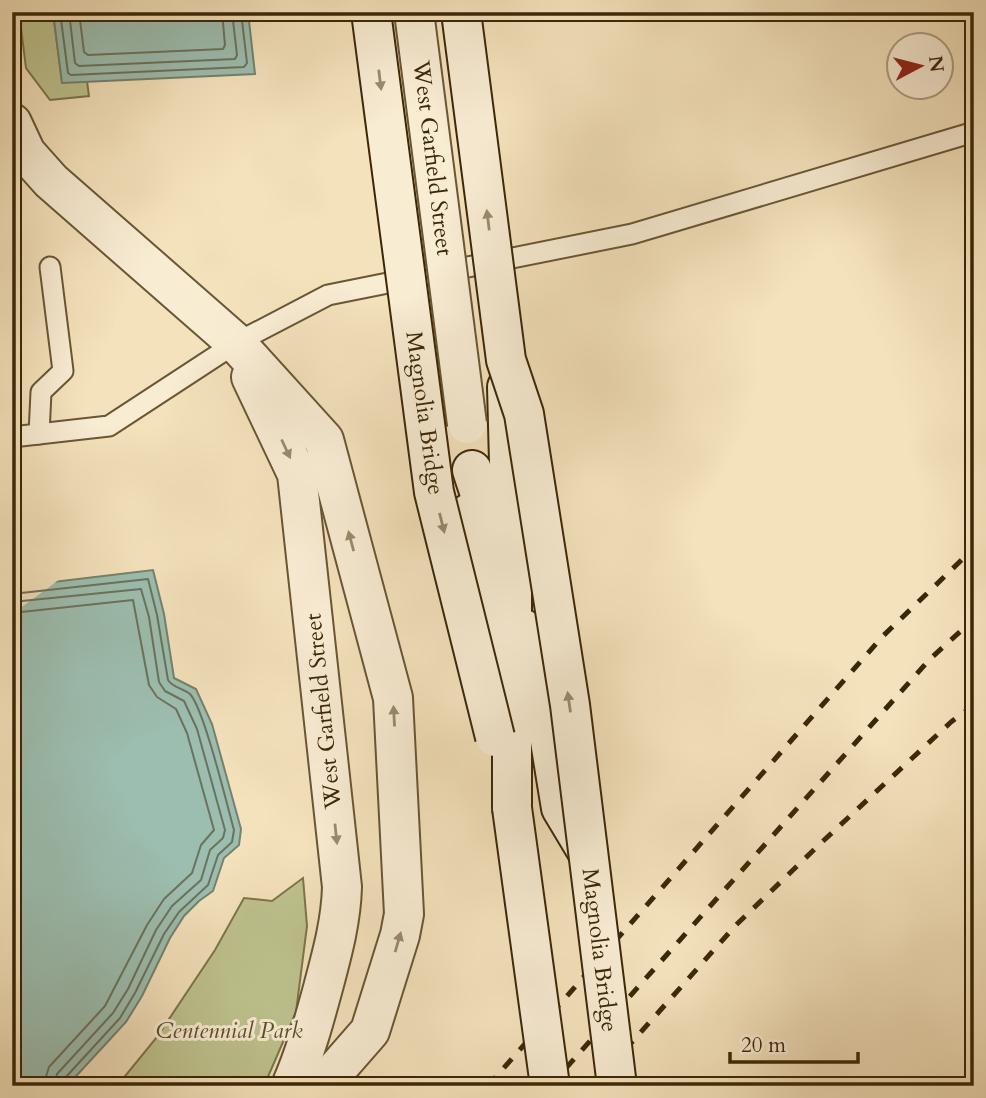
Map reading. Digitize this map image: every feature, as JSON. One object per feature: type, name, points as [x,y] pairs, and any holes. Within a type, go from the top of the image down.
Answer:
[{"type":"main road","name":"Magnolia Bridge","points":[[371,12],[434,492],[512,808],[550,1086]]},
{"type":"main road","name":"West Garfield Street","points":[[414,12],[472,470]]},
{"type":"main road","name":"Magnolia Bridge","points":[[461,12],[506,360],[513,594],[512,808]]},
{"type":"main road","name":"West Garfield Street","points":[[17,144],[51,181],[236,343],[324,440],[393,698],[404,914],[370,1031],[322,1086]]},
{"type":"main road","name":"West Garfield Street","points":[[236,343],[297,474],[342,887],[341,915],[328,969],[304,1057],[291,1086]]},
{"type":"main road","name":"Magnolia Bridge","points":[[506,360],[524,414],[570,705],[617,1086]]},
{"type":"main road","points":[[472,470],[467,496],[495,737]]},
{"type":"main road","points":[[472,470],[540,680],[561,808],[588,853]]},
{"type":"main road","points":[[328,969],[386,979]]},
{"type":"lane","points":[[12,437],[109,426],[236,343],[328,295],[632,234],[974,132]]},
{"type":"lane","points":[[39,434],[41,392],[63,371],[50,267]]},
{"type":"green space","points":[[19,12],[53,12],[62,82],[87,81],[89,96],[50,100],[26,68]]},
{"type":"green space","name":"Centennial Park","points":[[303,878],[307,926],[296,1012],[264,1086],[117,1086],[157,1037],[215,950],[244,898],[272,901]]},
{"type":"water","points":[[53,12],[248,12],[255,74],[62,83]]},
{"type":"water","points":[[153,570],[164,614],[174,678],[196,689],[212,724],[241,829],[239,845],[224,858],[213,891],[184,916],[126,1022],[67,1086],[12,1086],[12,587]]},
{"type":"pier","points":[[61,578],[48,588],[12,614],[12,583]]},
{"type":"railway","points":[[488,1086],[882,637],[974,548]]},
{"type":"railway","points":[[550,1086],[930,659],[974,619]]},
{"type":"railway","points":[[593,1086],[736,925],[951,722],[974,705]]}]
